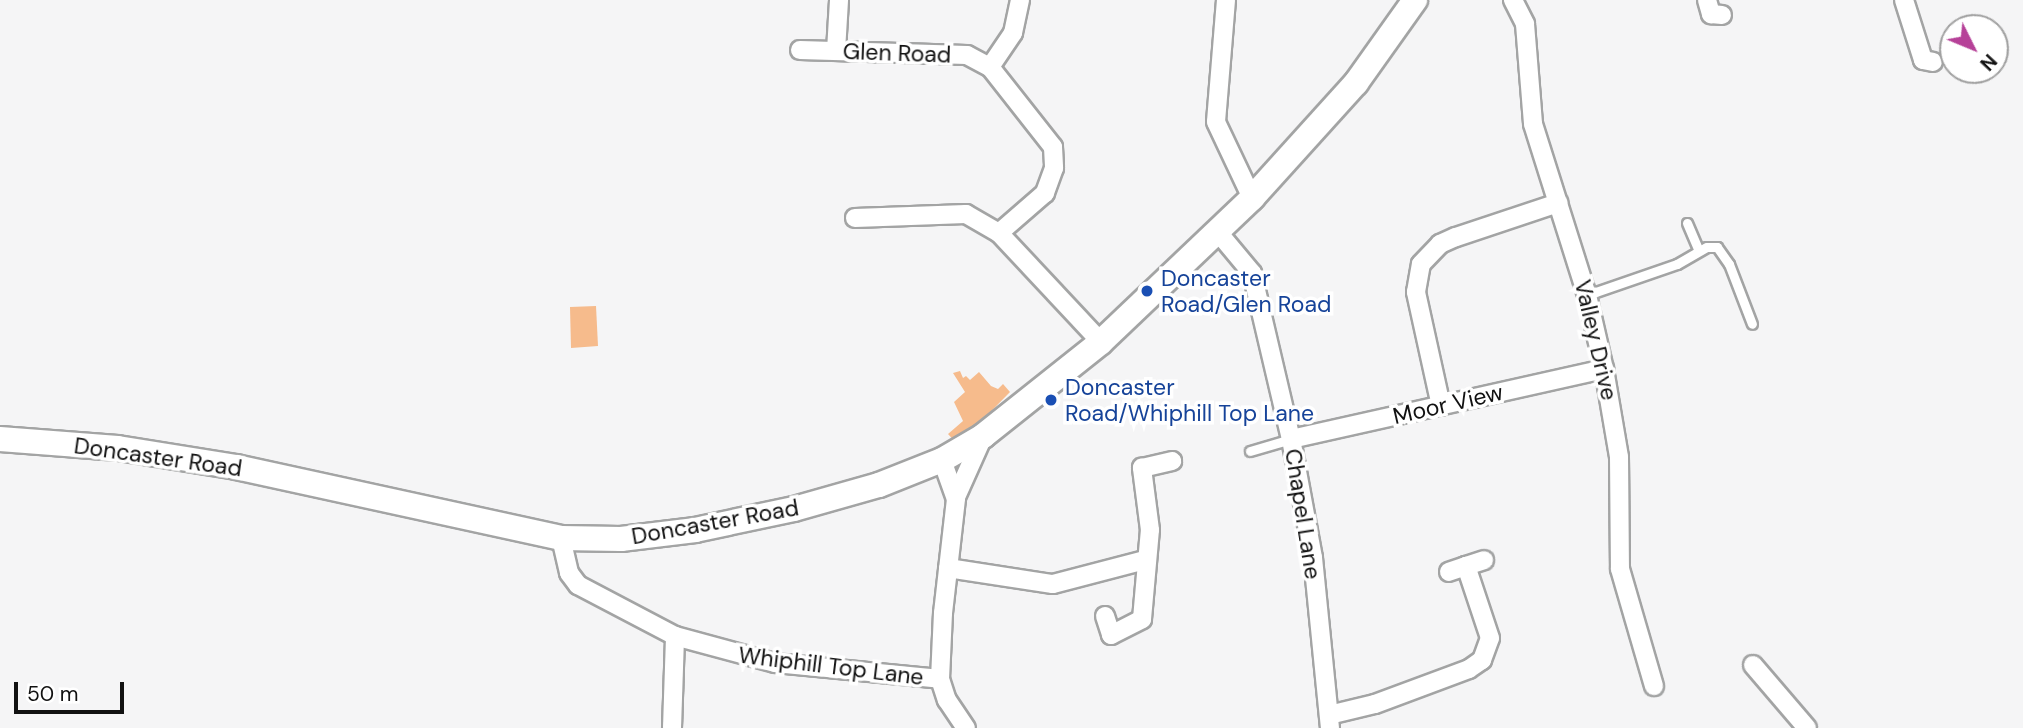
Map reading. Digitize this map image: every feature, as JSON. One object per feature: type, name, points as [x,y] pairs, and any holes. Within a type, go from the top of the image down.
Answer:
[{"type":"main road","name":"Doncaster Road","points":[[0,439],[118,448],[236,467],[561,538],[621,539],[737,522],[879,485],[942,460],[983,436],[1101,342],[1252,198],[1356,83],[1410,6]]},
{"type":"street","points":[[836,51],[839,0]]},
{"type":"street","points":[[999,233],[1045,193],[1054,168],[1053,147],[990,67],[1013,33],[1020,0]]},
{"type":"street","points":[[1226,0],[1216,122],[1252,198]]},
{"type":"street","points":[[1904,0],[1924,63]]},
{"type":"street","name":"Valley Drive","points":[[1515,1],[1525,24],[1533,124],[1587,295],[1604,369],[1619,457],[1619,560],[1656,676]]},
{"type":"street","name":"Glen Road","points":[[800,50],[967,55],[990,67]]},
{"type":"street","points":[[1441,406],[1416,292],[1421,264],[1440,244],[1558,203]]},
{"type":"street","points":[[855,218],[966,214],[999,233],[1101,342]]},
{"type":"street","name":"Chapel Lane","points":[[1217,232],[1252,273],[1291,439],[1313,558],[1329,721]]},
{"type":"street","name":"Moor View","points":[[1291,439],[1604,369]]},
{"type":"street","points":[[956,498],[983,436]]},
{"type":"street","name":"Whiphill Top Lane","points":[[942,460],[956,498],[940,679],[947,700],[967,728]]},
{"type":"street","points":[[1105,616],[1114,643],[1142,619],[1150,517],[1141,463],[1171,461]]},
{"type":"street","name":"Whiphill Top Lane","points":[[561,538],[569,573],[578,585],[675,636],[775,663],[940,679]]},
{"type":"street","points":[[948,568],[1052,584],[1145,560]]},
{"type":"street","points":[[1329,721],[1469,669],[1482,660],[1490,638],[1457,569],[1484,560]]},
{"type":"street","points":[[672,728],[675,636]]},
{"type":"street","points":[[1753,665],[1768,691],[1807,728]]},
{"type":"lane","points":[[1687,223],[1699,251]]},
{"type":"lane","points":[[1587,295],[1677,264],[1699,251],[1717,247],[1724,254],[1752,324]]},
{"type":"lane","points":[[1250,451],[1291,439]]},
{"type":"building","points":[[596,306],[598,346],[571,348],[570,307]]},
{"type":"building","points":[[960,371],[963,378],[966,376],[970,380],[979,372],[991,386],[998,389],[1003,384],[1010,392],[958,445],[948,434],[963,421],[954,402],[965,392],[953,373]]},
{"type":"place","name":"Doncaster Road/Glen Road","points":[[1147,291]]},
{"type":"place","name":"Doncaster Road/Whiphill Top Lane","points":[[1051,400]]}]
